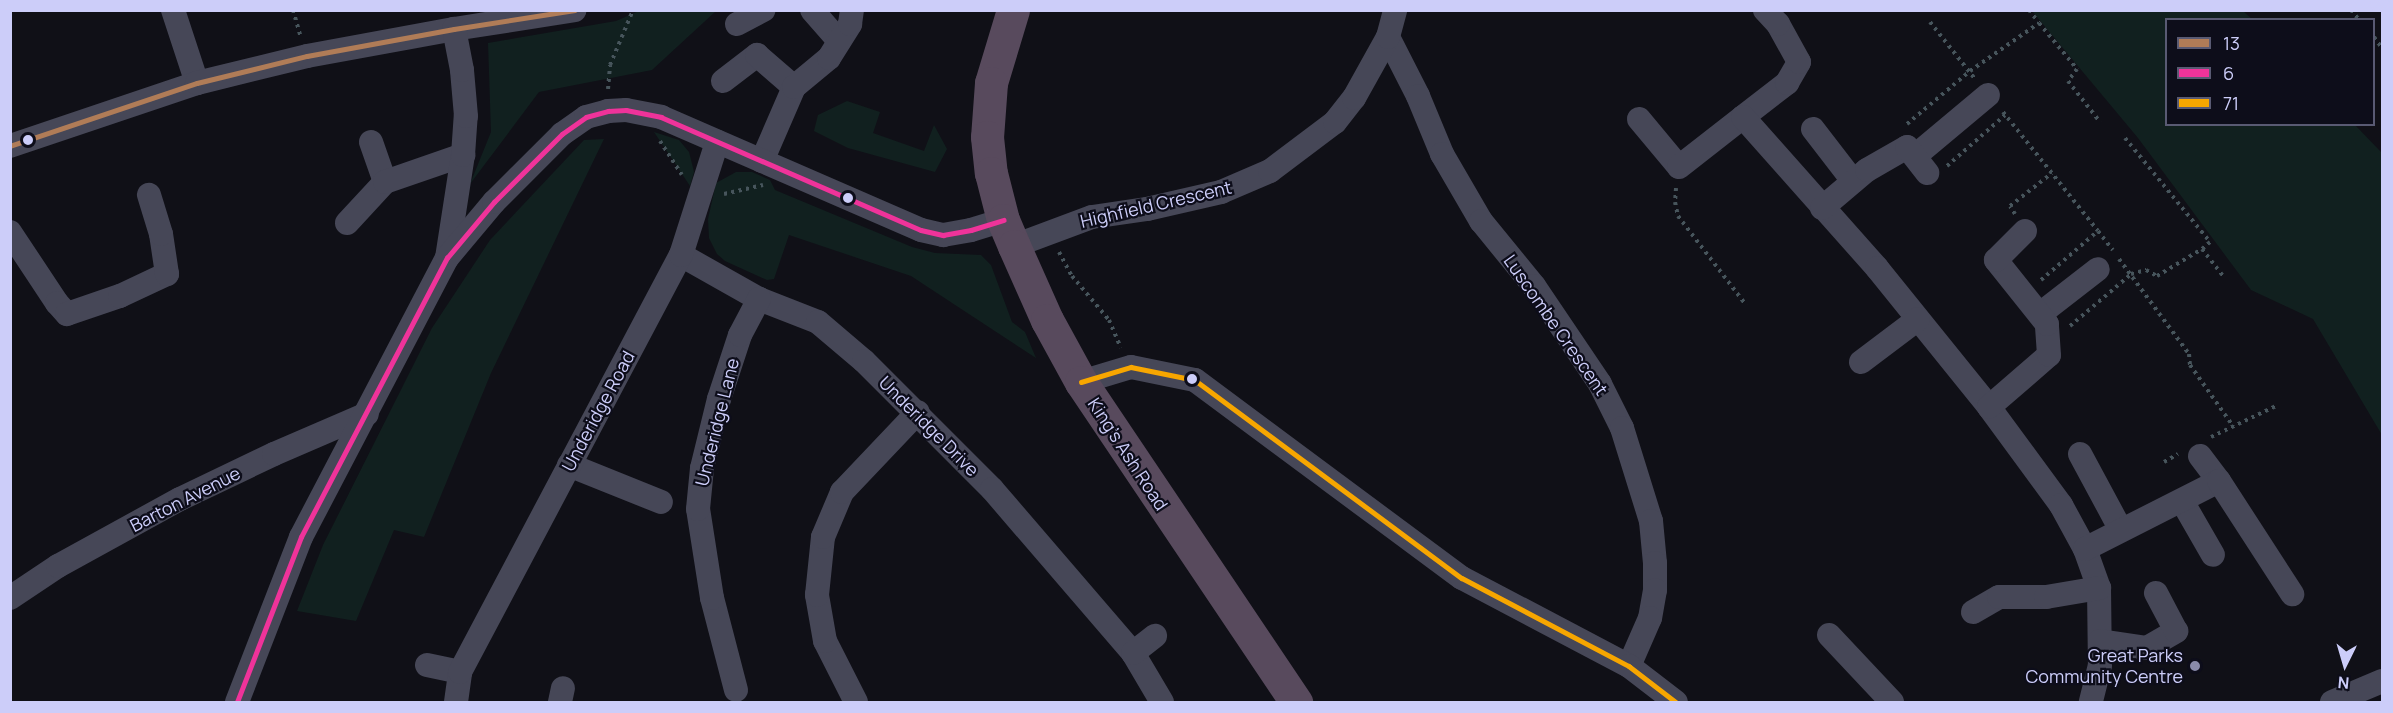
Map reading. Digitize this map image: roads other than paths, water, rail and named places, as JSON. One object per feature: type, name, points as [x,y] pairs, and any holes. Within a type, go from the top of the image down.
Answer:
[{"type":"highway","name":"King's Ash Road","points":[[1013,10],[991,83],[987,137],[991,173],[1008,233],[1047,320],[1081,382],[1296,702]]},
{"type":"street","points":[[173,10],[197,83]]},
{"type":"street","points":[[10,146],[197,83],[307,56],[575,10]]},
{"type":"street","points":[[737,24],[763,10]]},
{"type":"street","points":[[812,10],[839,41]]},
{"type":"street","points":[[762,161],[794,87],[829,58],[850,24],[852,10]]},
{"type":"street","name":"Highfield Crescent","points":[[447,258],[494,202],[562,134],[586,117],[608,111],[641,111],[921,230],[943,235],[971,230],[1008,233],[1047,232],[1092,217],[1147,209],[1221,192],[1270,171],[1335,122],[1354,99],[1388,37],[1395,10]]},
{"type":"street","points":[[1639,119],[1679,167],[1786,83],[1799,62],[1778,24],[1765,10]]},
{"type":"street","points":[[237,702],[301,537],[447,258],[463,155],[466,116],[462,70],[454,29]]},
{"type":"street","name":"Luscombe Crescent","points":[[1388,37],[1418,96],[1442,154],[1481,221],[1534,286],[1593,374],[1622,428],[1650,521],[1655,563],[1655,590],[1650,618],[1629,666]]},
{"type":"street","points":[[723,81],[757,55],[794,87]]},
{"type":"street","points":[[1822,208],[1853,181],[1923,162],[1988,95]]},
{"type":"street","points":[[1743,117],[1877,268],[1989,407],[2061,504],[2085,549],[2099,588],[2100,664],[2091,702]]},
{"type":"street","points":[[1813,129],[1853,181]]},
{"type":"street","points":[[371,142],[385,182]]},
{"type":"street","name":"Underidge Road","points":[[456,702],[460,672],[681,255],[717,142]]},
{"type":"street","points":[[347,223],[385,182],[463,155]]},
{"type":"street","points":[[10,232],[57,303],[68,314],[120,297],[166,274],[161,234],[149,195]]},
{"type":"street","points":[[1989,407],[2049,355],[2047,324],[1996,260],[2025,231]]},
{"type":"street","name":"Underidge Drive","points":[[681,255],[759,299],[818,322],[918,412],[992,489],[1133,653],[1162,702]]},
{"type":"street","points":[[2040,314],[2098,269]]},
{"type":"street","name":"Underidge Lane","points":[[735,690],[708,576],[698,509],[702,468],[719,399],[740,335],[759,299]]},
{"type":"street","points":[[1861,362],[1918,319]]},
{"type":"street","points":[[1081,382],[1131,368],[1195,380],[1462,578],[1629,666],[1676,702]]},
{"type":"street","points":[[856,702],[825,641],[817,595],[824,537],[842,492],[918,412]]},
{"type":"street","name":"Barton Avenue","points":[[10,598],[58,566],[180,500],[274,454],[367,414]]},
{"type":"street","points":[[2196,450],[2219,481],[2292,594]]},
{"type":"street","points":[[2080,454],[2121,530]]},
{"type":"street","points":[[569,465],[661,502]]},
{"type":"street","points":[[2085,549],[2219,481]]},
{"type":"street","points":[[2182,501],[2213,555]]},
{"type":"street","points":[[1973,612],[1999,597],[2046,597],[2099,588]]},
{"type":"street","points":[[2100,640],[2147,648],[2176,631],[2156,593]]},
{"type":"street","points":[[1829,635],[1890,702]]},
{"type":"street","points":[[1133,653],[1155,636]]},
{"type":"street","points":[[427,665],[460,672]]},
{"type":"street","points":[[2332,702],[2382,681]]},
{"type":"place","name":"Great Parks Community Centre","points":[[2195,666]]}]
